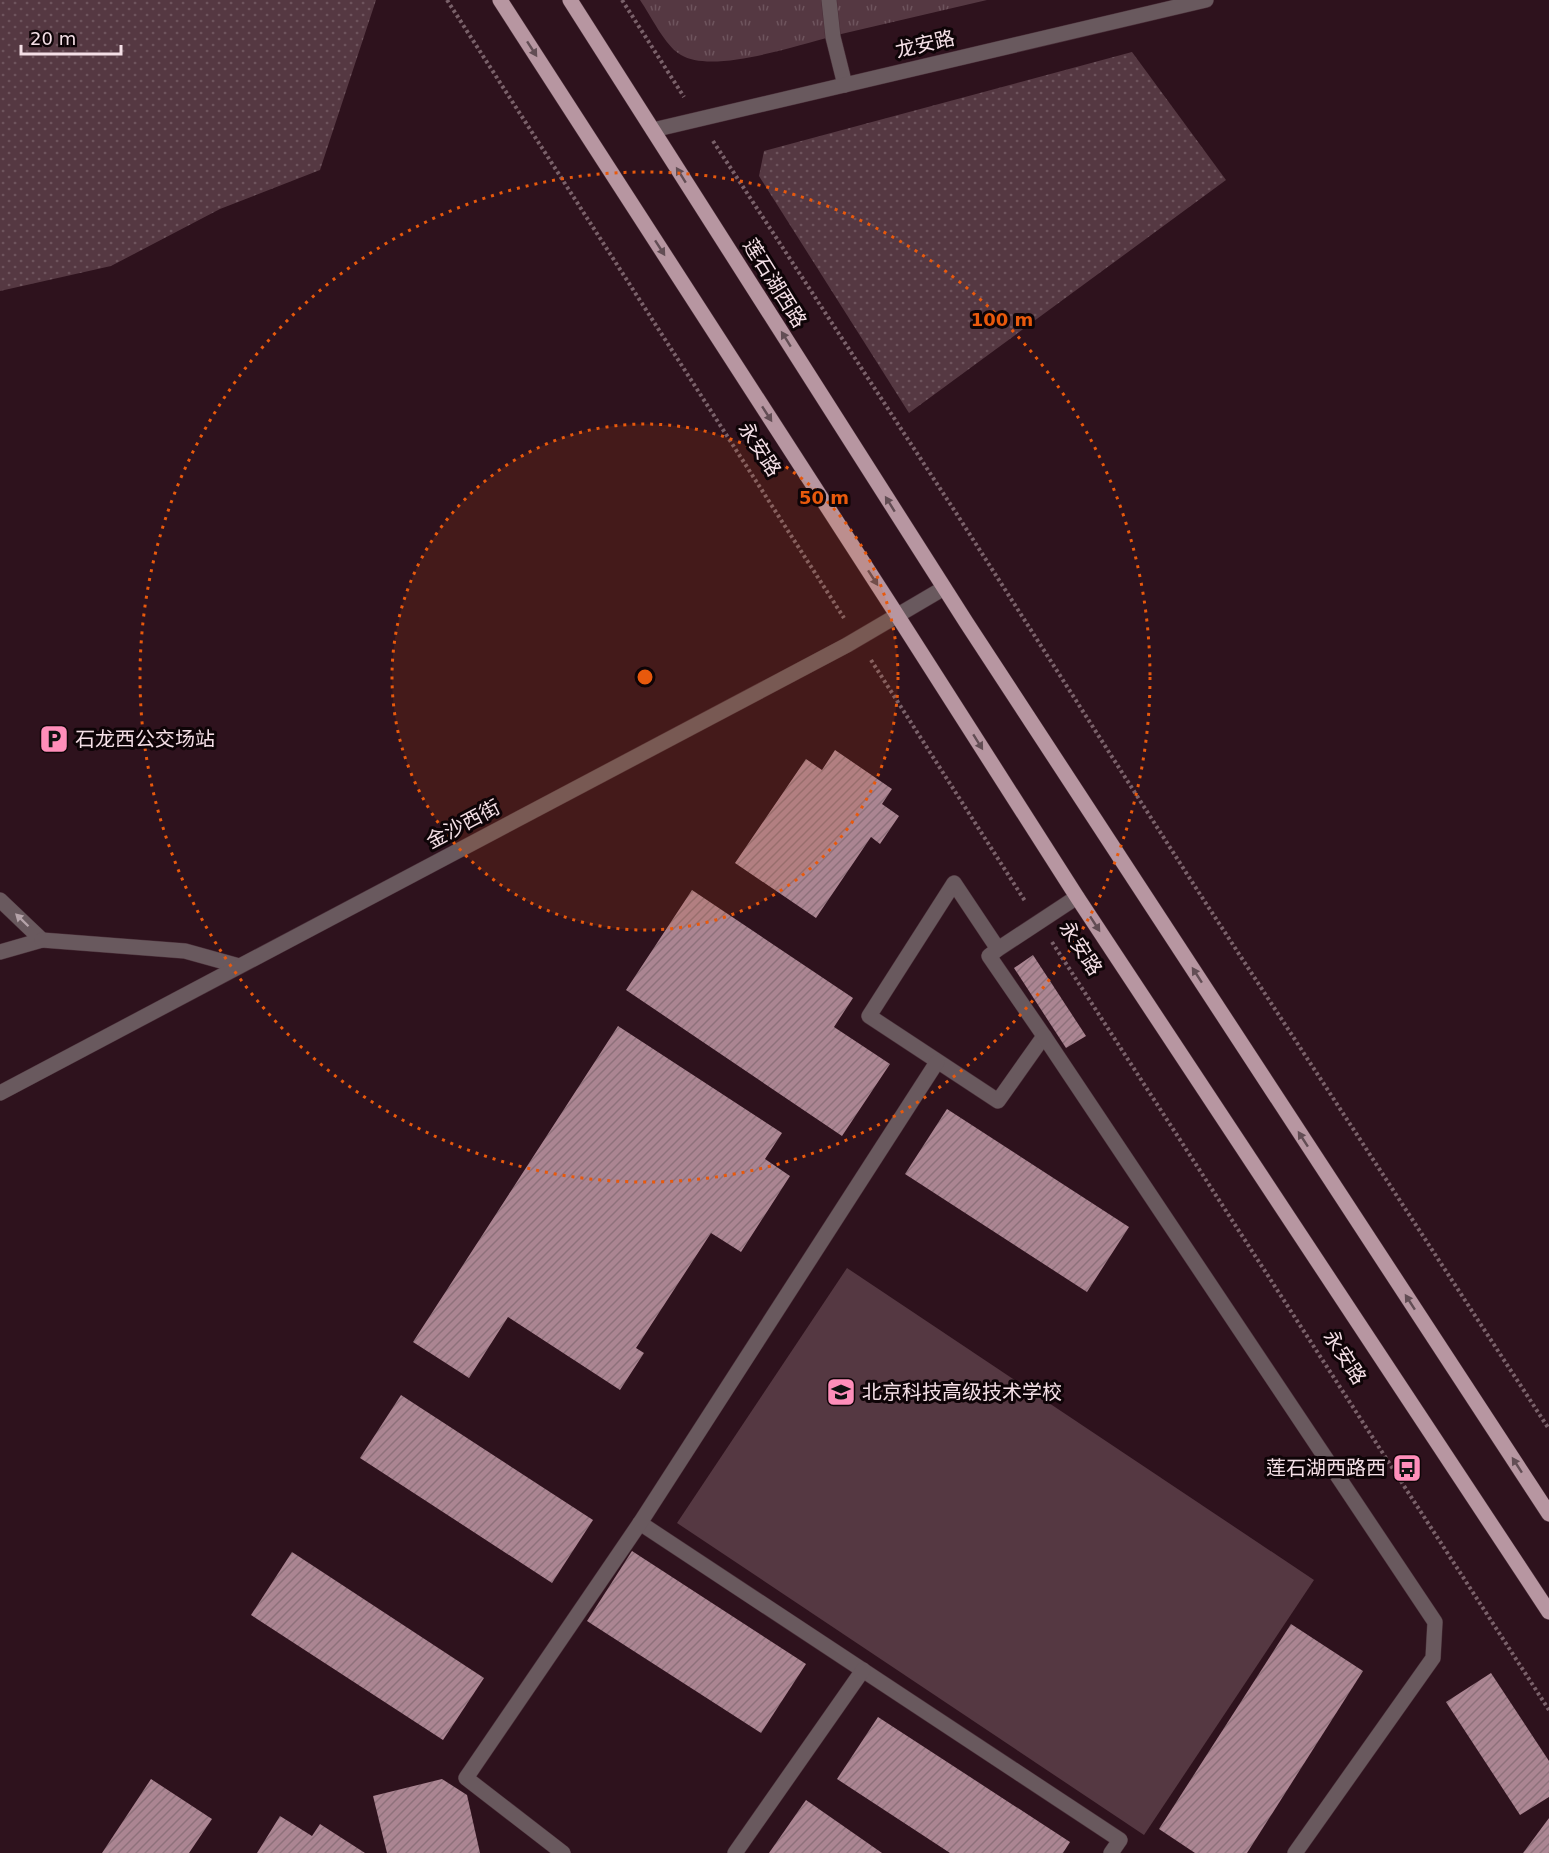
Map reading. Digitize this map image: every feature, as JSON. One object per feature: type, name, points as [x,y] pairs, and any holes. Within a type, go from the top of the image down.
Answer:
[{"type":"main road","name":"永安路","points":[[500,0],[1077,897],[1549,1612]]},
{"type":"main road","name":"莲石湖西路","points":[[570,0],[944,588]]},
{"type":"main road","points":[[944,588],[1549,1514]]},
{"type":"street","points":[[829,0],[833,36],[845,85]]},
{"type":"street","name":"龙安路","points":[[653,130],[1206,0]]},
{"type":"street","name":"金沙西街","points":[[0,1093],[857,639],[944,588]]},
{"type":"street","points":[[998,949],[954,883],[869,1016],[998,1101],[1044,1036]]},
{"type":"street","points":[[1077,897],[989,956],[1435,1622],[1433,1658],[1295,1853]]},
{"type":"street","points":[[0,900],[42,940]]},
{"type":"street","points":[[0,952],[42,940],[185,951],[239,966]]},
{"type":"street","points":[[563,1853],[465,1778],[640,1523],[937,1062]]},
{"type":"street","points":[[640,1523],[1120,1840],[1111,1853]]},
{"type":"street","points":[[735,1853],[863,1670]]},
{"type":"path","name":"永安路","points":[[447,0],[1039,922],[1549,1710]]},
{"type":"path","points":[[622,0],[1549,1429]]},
{"type":"green space","points":[[0,0],[376,0],[320,170],[220,209],[111,266],[0,291]]},
{"type":"green space","points":[[640,0],[822,0],[830,37],[754,57],[733,60],[695,60],[681,55],[669,45]]},
{"type":"green space","points":[[834,0],[987,0],[837,35]]},
{"type":"green space","points":[[1132,52],[1226,180],[909,413],[759,176],[764,151]]},
{"type":"green space","points":[[847,1268],[1314,1580],[1144,1835],[677,1523]]},
{"type":"building","points":[[835,750],[892,789],[882,804],[899,816],[880,844],[871,837],[816,918],[735,863],[806,759],[822,770]]},
{"type":"building","points":[[692,890],[853,998],[834,1027],[890,1064],[842,1136],[626,990]]},
{"type":"building","points":[[1033,955],[1086,1036],[1066,1048],[1014,968]]},
{"type":"building","points":[[618,1026],[782,1133],[765,1159],[790,1176],[741,1252],[711,1233],[636,1348],[644,1353],[620,1390],[508,1317],[469,1378],[413,1342]]},
{"type":"building","points":[[947,1109],[1129,1227],[1087,1292],[905,1174]]},
{"type":"building","points":[[401,1395],[593,1520],[552,1583],[360,1458]]},
{"type":"building","points":[[632,1551],[806,1664],[761,1733],[587,1621]]},
{"type":"building","points":[[292,1552],[484,1678],[443,1740],[251,1615]]},
{"type":"building","points":[[1291,1624],[1363,1671],[1247,1853],[1195,1853],[1159,1829]]},
{"type":"building","points":[[1491,1673],[1549,1761],[1549,1797],[1520,1815],[1446,1702]]},
{"type":"building","points":[[878,1717],[1070,1842],[1063,1853],[950,1853],[837,1779]]},
{"type":"building","points":[[151,1779],[212,1819],[189,1853],[102,1853]]},
{"type":"building","points":[[442,1779],[467,1795],[480,1853],[387,1853],[373,1796]]},
{"type":"building","points":[[806,1800],[882,1853],[769,1853]]},
{"type":"building","points":[[280,1816],[312,1836],[320,1824],[365,1853],[257,1853]]},
{"type":"building","points":[[1549,1818],[1549,1853],[1523,1853]]},
{"type":"place","name":"石龙西公交场站","points":[[54,739]]},
{"type":"place","name":"北京科技高级技术学校","points":[[841,1392]]},
{"type":"place","name":"莲石湖西路西","points":[[1407,1468]]}]
